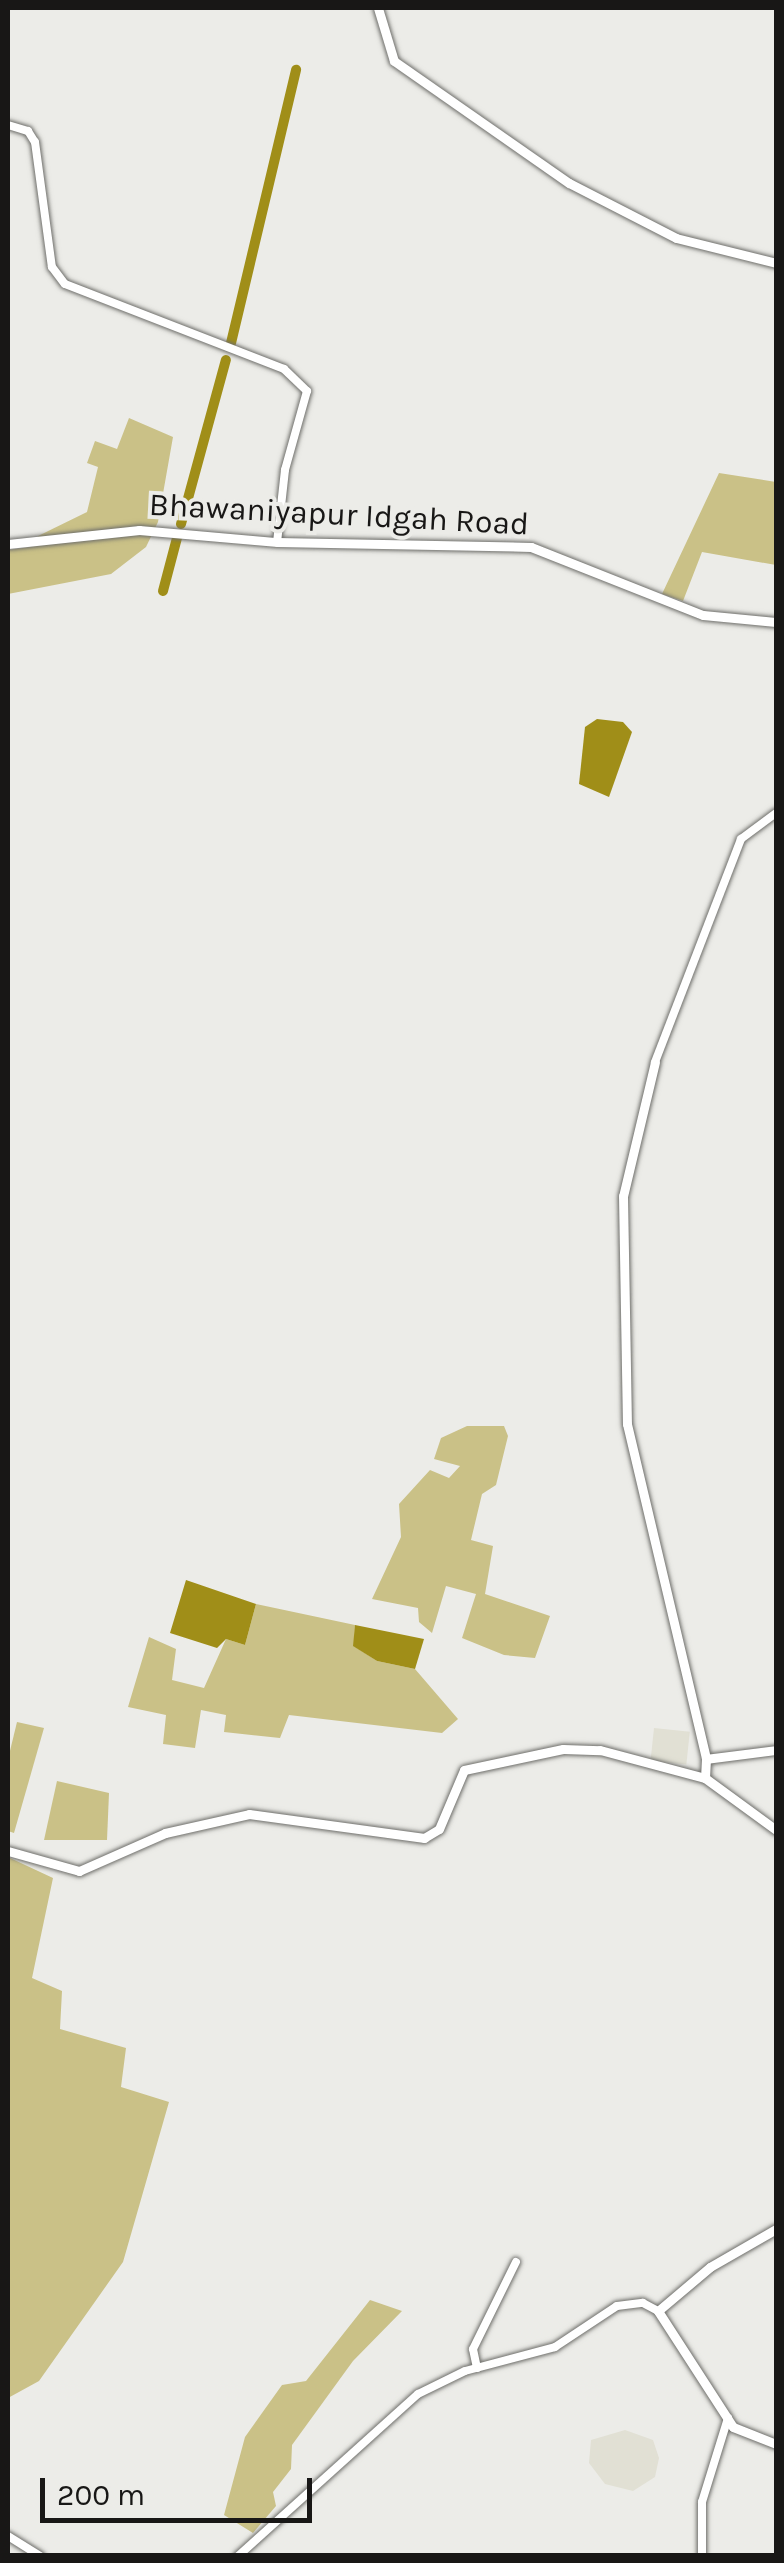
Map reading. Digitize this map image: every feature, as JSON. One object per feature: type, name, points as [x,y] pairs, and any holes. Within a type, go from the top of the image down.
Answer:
[{"type":"street","points":[[378,8],[380,33],[394,61],[569,182],[676,238],[776,264]]},
{"type":"street","points":[[8,126],[28,132],[35,142],[52,267],[65,284],[284,369],[307,391],[285,470],[276,542]]},
{"type":"street","name":"Bhawaniyapur Idgah Road","points":[[8,544],[139,530],[276,542],[531,546],[703,615],[776,622]]},
{"type":"street","points":[[706,1778],[706,1759],[628,1424],[623,1196],[655,1062],[741,838],[776,812]]},
{"type":"street","points":[[8,1852],[80,1871],[165,1833],[249,1814],[424,1838],[439,1830],[464,1770],[563,1749],[600,1750],[706,1778],[776,1830]]},
{"type":"street","points":[[706,1759],[776,1750]]},
{"type":"street","points":[[658,2311],[710,2267],[776,2230]]},
{"type":"street","points":[[478,2368],[473,2349],[516,2262]]},
{"type":"street","points":[[238,2556],[286,2517],[379,2423],[444,2380],[556,2347],[616,2306],[643,2303],[658,2311],[728,2418],[749,2436],[776,2444]]},
{"type":"street","points":[[702,2556],[702,2502],[728,2418]]},
{"type":"street","points":[[8,2536],[40,2556]]},
{"type":"shaded area","points":[[129,418],[173,437],[158,522],[146,547],[111,574],[8,594],[8,550],[30,547],[38,536],[87,512],[98,467],[87,463],[95,441],[117,449]]},
{"type":"shaded area","points":[[719,473],[776,482],[776,565],[702,552],[683,601],[662,594]]},
{"type":"shaded area","points":[[597,719],[623,722],[632,732],[609,797],[579,784],[585,727]]},
{"type":"shaded area","points":[[467,1426],[504,1426],[508,1436],[496,1485],[482,1494],[471,1540],[493,1546],[485,1594],[550,1616],[535,1658],[504,1655],[462,1638],[476,1594],[446,1586],[432,1633],[419,1622],[418,1608],[372,1599],[401,1537],[399,1504],[430,1470],[449,1478],[460,1466],[434,1459],[441,1438]]},
{"type":"shaded area","points":[[186,1580],[256,1604],[245,1645],[226,1639],[217,1648],[170,1633]]},
{"type":"shaded area","points":[[256,1604],[355,1625],[354,1646],[377,1661],[415,1669],[458,1719],[442,1733],[289,1715],[280,1738],[224,1732],[226,1715],[201,1710],[195,1748],[163,1744],[166,1715],[128,1707],[149,1637],[176,1649],[172,1680],[204,1688],[226,1639],[245,1645]]},
{"type":"shaded area","points":[[355,1625],[424,1639],[415,1669],[377,1661],[353,1646]]},
{"type":"shaded area","points":[[17,1722],[44,1728],[14,1833],[8,1831],[8,1759]]},
{"type":"shaded area","points":[[654,1728],[690,1732],[686,1765],[651,1761]]},
{"type":"shaded area","points":[[57,1781],[109,1793],[107,1840],[44,1840]]},
{"type":"shaded area","points":[[8,1857],[53,1878],[32,1978],[62,1991],[60,2029],[126,2048],[121,2087],[169,2102],[123,2262],[39,2381],[8,2398]]},
{"type":"shaded area","points":[[370,2300],[402,2311],[353,2361],[292,2445],[291,2469],[273,2492],[276,2506],[253,2533],[224,2515],[245,2437],[282,2385],[306,2381]]},
{"type":"shaded area","points":[[625,2430],[653,2440],[659,2458],[655,2477],[633,2491],[605,2484],[589,2463],[591,2440]]},
{"type":"waterway","points":[[231,343],[296,70]]},
{"type":"waterway","points":[[181,524],[226,360]]},
{"type":"waterway","points":[[163,591],[177,538]]}]
